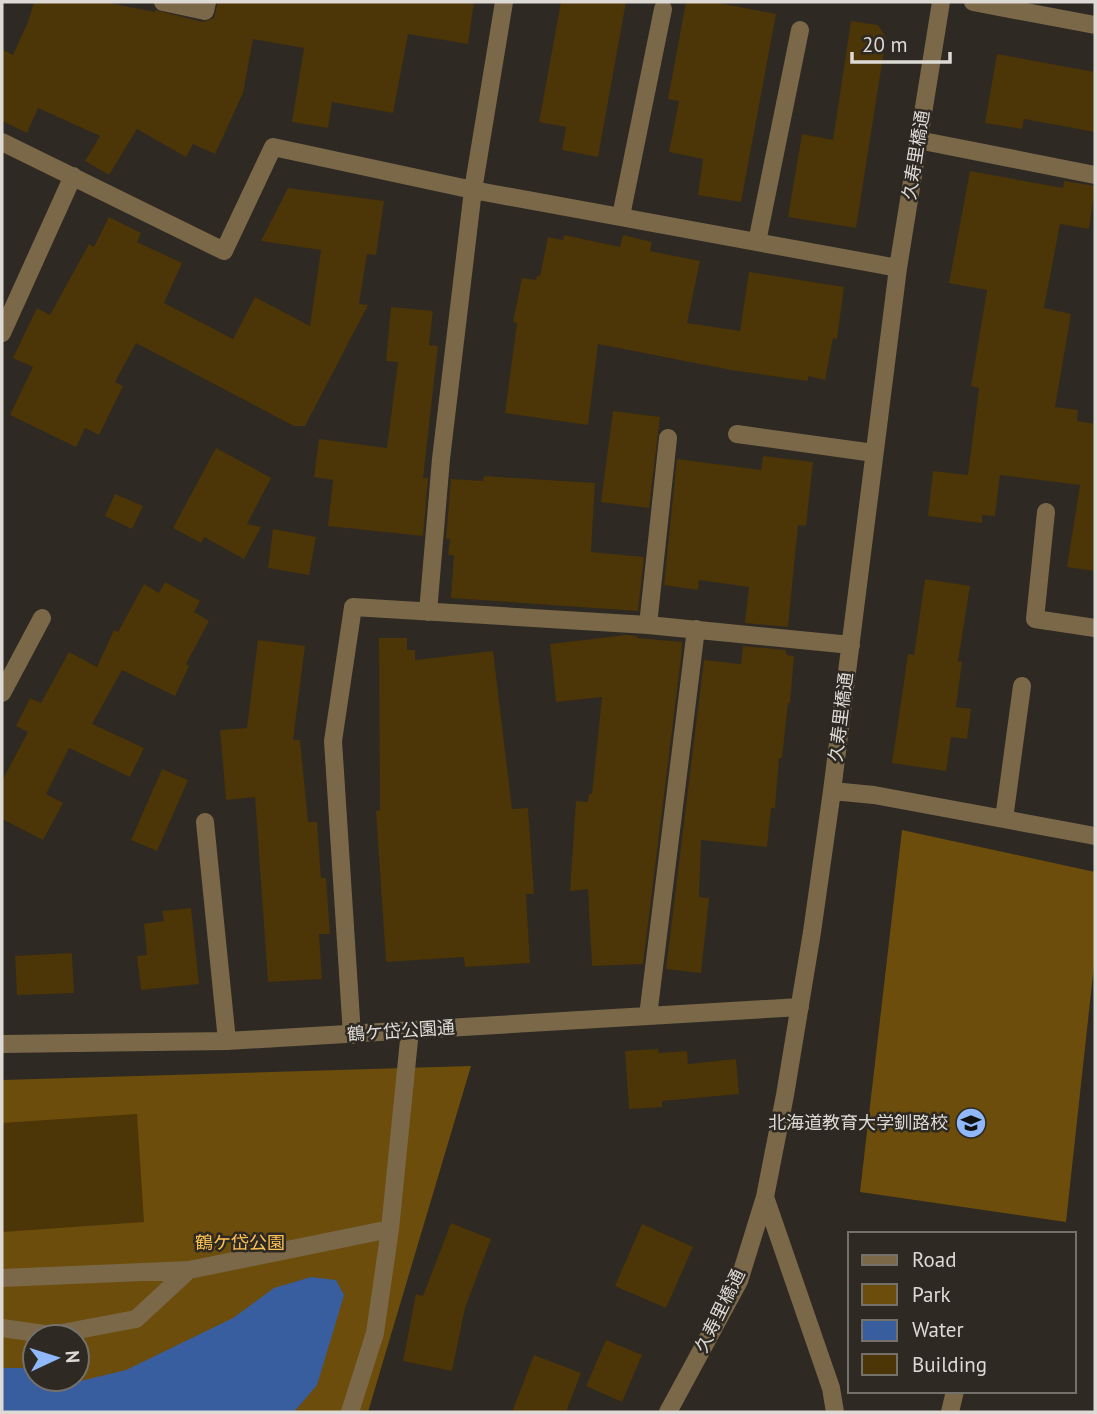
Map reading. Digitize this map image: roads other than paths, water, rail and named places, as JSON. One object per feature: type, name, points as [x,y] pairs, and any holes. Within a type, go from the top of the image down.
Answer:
[{"type":"street","points":[[163,2],[205,11],[207,2]]},
{"type":"street","points":[[428,612],[441,458],[473,190],[505,2]]},
{"type":"street","name":"久寿里橋通","points":[[668,1412],[739,1281],[765,1197],[800,1007],[832,791],[898,268],[942,2]]},
{"type":"street","points":[[973,2],[1095,25]]},
{"type":"street","points":[[621,216],[663,9]]},
{"type":"street","points":[[757,242],[800,30]]},
{"type":"street","points":[[918,140],[1095,175]]},
{"type":"street","points":[[2,142],[224,251],[273,147],[473,190],[898,268]]},
{"type":"street","points":[[2,333],[74,176]]},
{"type":"street","points":[[737,434],[874,453]]},
{"type":"street","points":[[648,625],[668,438]]},
{"type":"street","points":[[1046,512],[1035,620],[1095,628]]},
{"type":"street","points":[[352,1035],[333,741],[353,607],[648,625],[851,645]]},
{"type":"street","points":[[2,693],[42,618]]},
{"type":"street","points":[[648,1016],[696,629]]},
{"type":"street","points":[[1004,819],[1022,687]]},
{"type":"street","points":[[832,791],[874,795],[1095,836]]},
{"type":"street","points":[[205,822],[227,1041]]},
{"type":"street","name":"鶴ケ岱公園通","points":[[2,1044],[227,1041],[800,1007]]},
{"type":"street","points":[[350,1412],[375,1334],[390,1229],[410,1030]]},
{"type":"street","points":[[765,1197],[831,1388],[835,1412]]},
{"type":"street","points":[[2,1278],[189,1270],[390,1229]]},
{"type":"street","points":[[2,1328],[51,1335],[135,1319],[189,1270]]},
{"type":"street","points":[[950,1412],[955,1393]]},
{"type":"water","points":[[311,1277],[336,1280],[344,1295],[317,1385],[294,1412],[2,1412],[2,1368],[21,1368],[21,1393],[91,1393],[91,1378],[126,1370],[233,1318],[274,1288]]},
{"type":"place","name":"北海道教育大学釧路校","points":[[971,1123]]},
{"type":"park label","name":"鶴ケ岱公園","points":[[240,1243]]}]
